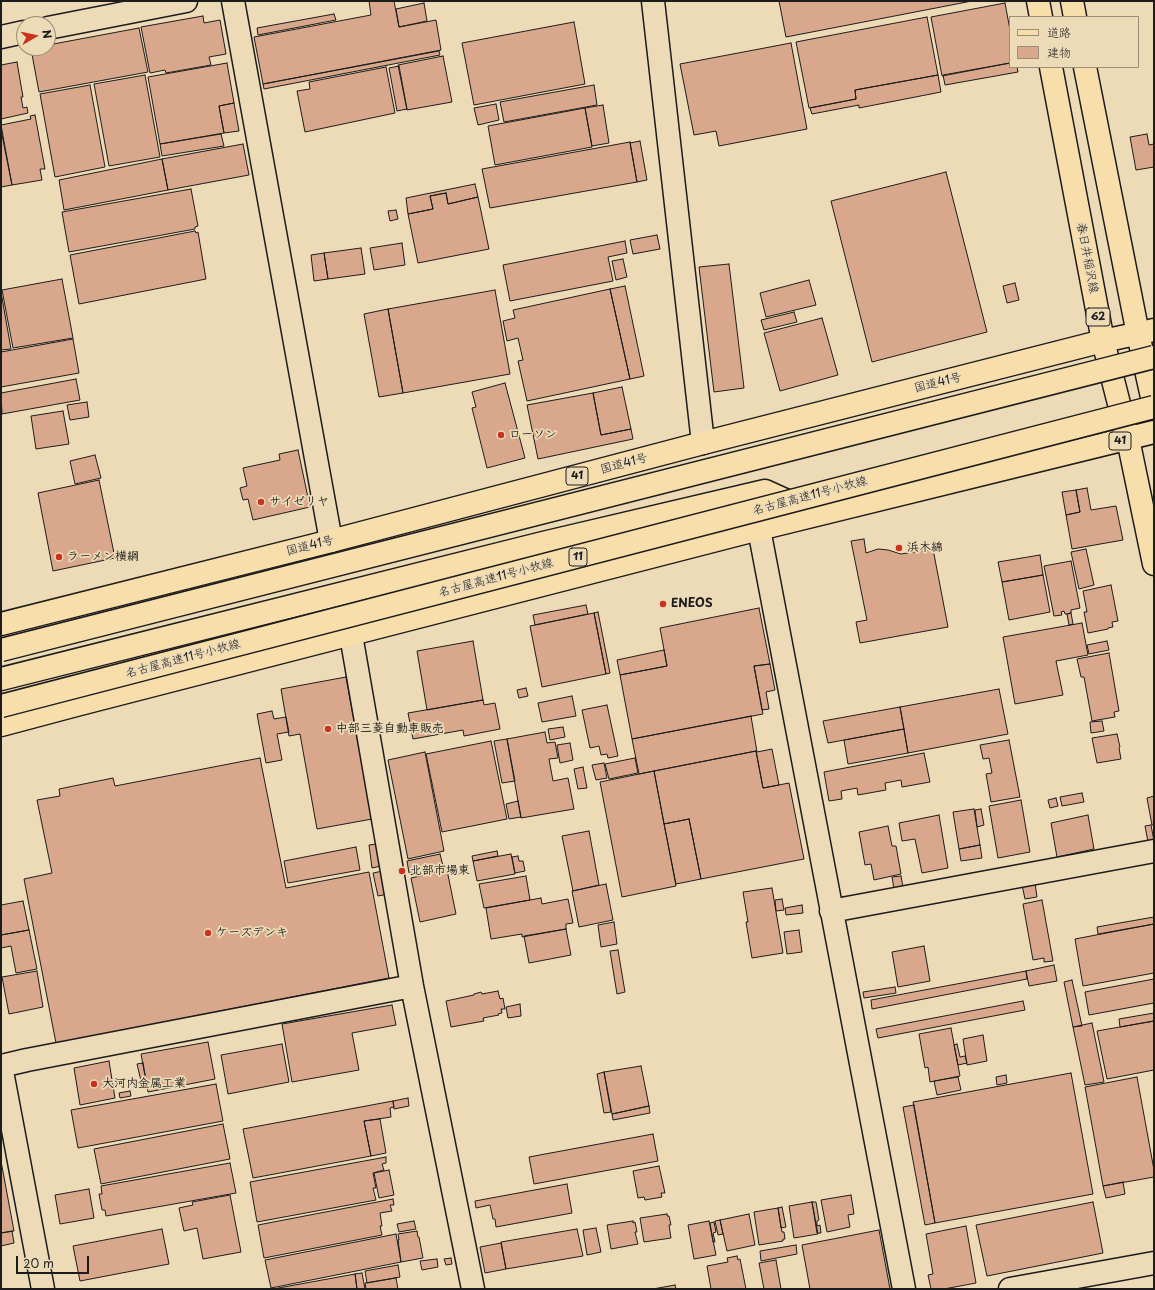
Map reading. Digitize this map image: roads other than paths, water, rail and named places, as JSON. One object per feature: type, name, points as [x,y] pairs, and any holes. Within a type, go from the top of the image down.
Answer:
[{"type":"main road","points":[[1038,1],[1041,16]]},
{"type":"main road","points":[[1072,1],[1075,16]]},
{"type":"main road","name":"春日井稲沢線","points":[[1051,68],[1103,341],[1128,438],[1154,564]]},
{"type":"main road","points":[[1085,68],[1146,332],[1154,406]]},
{"type":"main road","name":"国道41号","points":[[1,624],[331,541],[703,443],[1103,341],[1146,332]]},
{"type":"main road","points":[[1,650],[1154,357]]},
{"type":"main road","name":"名古屋高速11号小牧線","points":[[1,706],[1154,406]]},
{"type":"main road","name":"41","points":[[1,725],[759,529],[1154,432]]},
{"type":"main road","points":[[1,679],[543,543],[765,491],[796,505],[1056,437],[1085,449]]},
{"type":"street","points":[[56,26],[186,1]]},
{"type":"street","points":[[233,1],[331,541]]},
{"type":"street","points":[[653,1],[703,443]]},
{"type":"street","points":[[1,37],[16,34]]},
{"type":"street","points":[[759,529],[904,1289]]},
{"type":"street","points":[[351,635],[412,986],[473,1289]]},
{"type":"street","points":[[831,911],[1154,851]]},
{"type":"street","points":[[43,1289],[1,1066],[412,986]]},
{"type":"street","points":[[1010,1289],[1154,1263]]},
{"type":"place","name":"ローソン","points":[[501,435]]},
{"type":"place","name":"サイゼリヤ","points":[[261,502]]},
{"type":"place","name":"浜木綿","points":[[899,548]]},
{"type":"place","name":"ラーメン横綱","points":[[59,557]]},
{"type":"place","name":"ENEOS","points":[[663,604]]},
{"type":"place","name":"中部三菱自動車販売","points":[[328,729]]},
{"type":"place","name":"北部市場東","points":[[402,871]]},
{"type":"place","name":"ケーズデンキ","points":[[208,933]]},
{"type":"place","name":"大河内金属工業","points":[[94,1084]]}]
